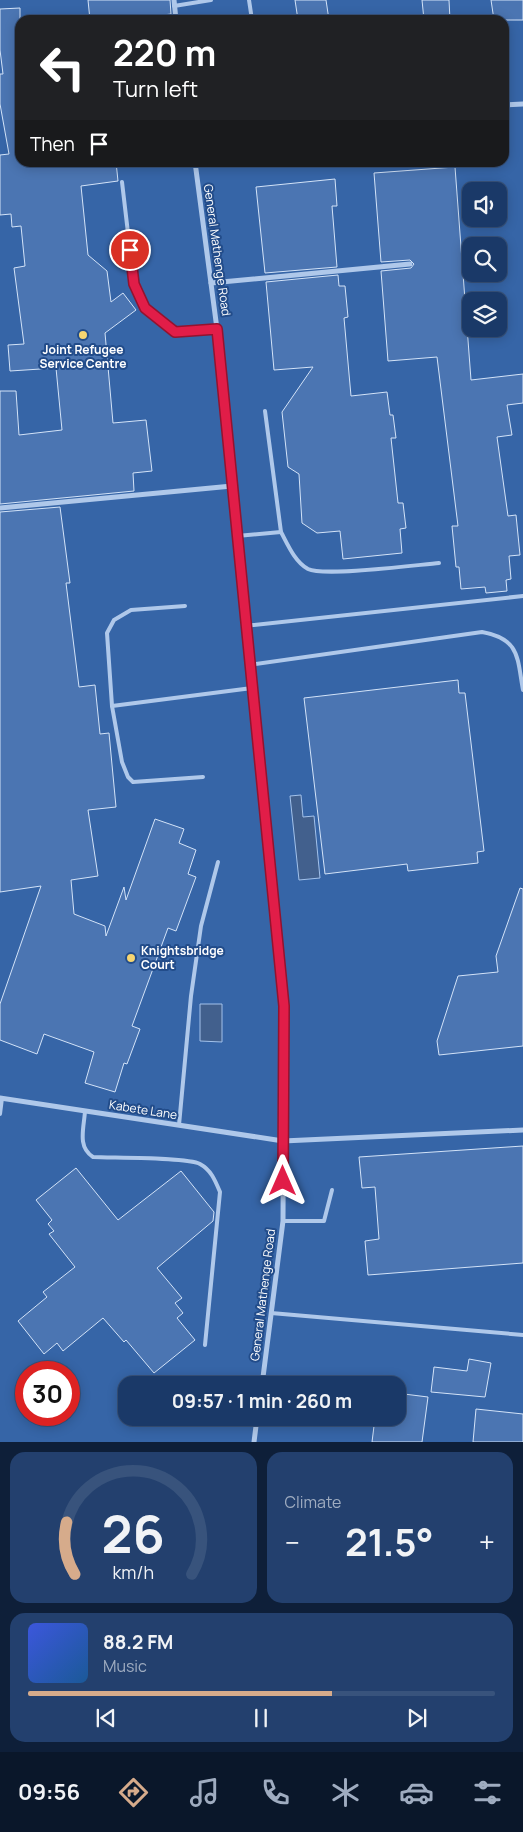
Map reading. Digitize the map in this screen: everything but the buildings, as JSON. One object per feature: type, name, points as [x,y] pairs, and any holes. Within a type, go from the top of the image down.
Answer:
[{"type":"street","points":[[509,105],[523,104]]},
{"type":"street","name":"General Mathenge Road","points":[[196,167],[217,329],[284,1006],[282,1221],[263,1376]]},
{"type":"street","points":[[211,283],[410,264]]},
{"type":"street","points":[[0,508],[232,486]]},
{"type":"street","name":"Kabete Lane","points":[[1,1098],[283,1142],[523,1130]]},
{"type":"street","points":[[254,1442],[256,1426]]},
{"type":"lane","points":[[174,3],[211,0]]},
{"type":"lane","points":[[250,0],[252,15]]},
{"type":"lane","points":[[122,182],[134,284],[145,308],[175,332],[217,329]]},
{"type":"lane","points":[[265,411],[281,532],[290,550],[302,564],[310,570],[375,569],[439,563]]},
{"type":"lane","points":[[237,536],[281,532]]},
{"type":"lane","points":[[246,626],[523,596]]},
{"type":"lane","points":[[185,606],[131,610],[114,620],[107,633],[112,706],[122,762],[128,777],[133,782],[203,777]]},
{"type":"lane","points":[[250,665],[482,632],[494,634],[512,644],[516,651],[523,690]]},
{"type":"lane","points":[[112,706],[252,688]]},
{"type":"lane","points":[[179,1125],[191,996],[201,926],[218,862]]},
{"type":"lane","points":[[0,1114],[1,1098]]},
{"type":"lane","points":[[85,1111],[82,1146],[86,1153],[93,1157],[195,1161],[209,1170],[216,1181],[220,1192],[205,1345]]},
{"type":"lane","points":[[282,1221],[324,1221],[332,1190]]},
{"type":"lane","points":[[271,1314],[523,1335]]},
{"type":"shaded area","points":[[0,0],[523,0],[523,1442],[0,1442]]},
{"type":"shaded area","points":[[301,795],[303,817],[314,816],[320,878],[299,880],[290,796]]},
{"type":"shaded area","points":[[200,1004],[222,1004],[222,1042],[200,1041]]},
{"type":"place","name":"Joint Refugee Service Centre","points":[[83,335]]},
{"type":"place","name":"Knightsbridge Court","points":[[131,958]]},
{"type":"route","points":[[130,250],[134,284],[145,308],[175,332],[217,329],[284,1006],[283,1181]]}]
